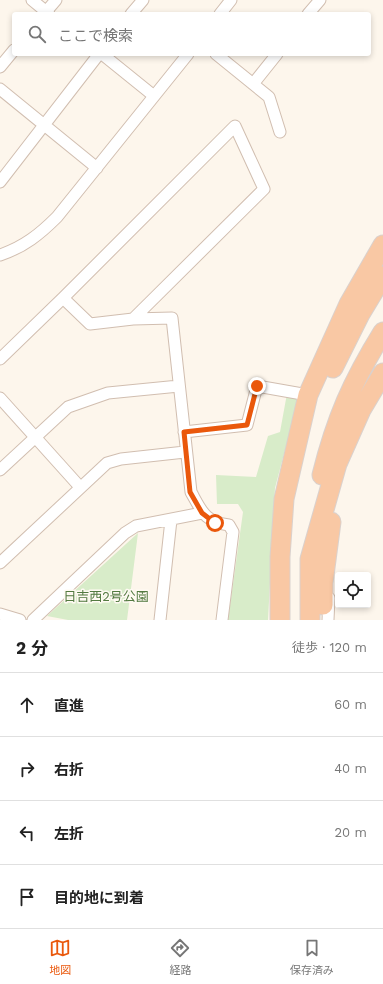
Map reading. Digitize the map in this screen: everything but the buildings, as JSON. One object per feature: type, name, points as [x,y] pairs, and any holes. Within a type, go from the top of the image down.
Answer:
[{"type":"highway","points":[[280,620],[280,557],[284,499],[308,395],[349,304],[383,245]]},
{"type":"highway","points":[[292,620],[292,557],[296,500],[310,436],[323,391],[360,314],[383,276]]},
{"type":"highway","points":[[310,620],[310,559],[322,476],[331,440],[341,411],[353,384],[383,332]]},
{"type":"highway","points":[[323,620],[323,583],[334,509],[350,437],[351,416],[355,396],[370,368],[383,350]]},
{"type":"highway","points":[[310,559],[337,464],[361,410],[383,373]]},
{"type":"highway","points":[[334,509],[363,425],[383,389]]},
{"type":"street","points":[[32,0],[46,12]]},
{"type":"street","points":[[48,12],[56,0]]},
{"type":"street","points":[[133,12],[143,0]]},
{"type":"street","points":[[222,12],[231,0]]},
{"type":"street","points":[[310,12],[320,0]]},
{"type":"street","points":[[0,67],[12,52]]},
{"type":"street","points":[[0,182],[98,56]]},
{"type":"street","points":[[103,56],[154,96]]},
{"type":"street","points":[[0,254],[16,250],[37,236],[57,217],[186,56]]},
{"type":"street","points":[[218,56],[269,96],[280,132]]},
{"type":"street","points":[[253,84],[275,56]]},
{"type":"street","points":[[0,89],[97,168]]},
{"type":"street","points":[[0,359],[235,126],[264,189],[133,319]]},
{"type":"street","points":[[63,298],[90,324],[133,319],[172,318],[190,492],[202,513],[215,523],[229,525],[233,532],[222,620]]},
{"type":"street","points":[[0,470],[68,407],[108,393],[179,386]]},
{"type":"street","points":[[184,432],[247,425],[257,386],[308,395]]},
{"type":"street","points":[[0,398],[36,436],[80,487]]},
{"type":"street","points":[[0,563],[107,463],[121,459],[185,452]]},
{"type":"street","points":[[328,620],[334,509]]},
{"type":"street","points":[[33,620],[125,533],[136,526],[202,513]]},
{"type":"street","points":[[160,620],[171,520]]},
{"type":"street","points":[[0,614],[20,620]]},
{"type":"green space","points":[[288,388],[301,389],[275,488],[268,620],[228,620],[243,512],[238,504],[217,504],[216,475],[256,477],[268,436],[280,432]]},
{"type":"green space","name":"日吉西2号公園","points":[[138,533],[127,620],[68,620],[47,616]]},
{"type":"route","points":[[215,523],[202,513],[190,492],[184,432],[247,425],[257,386]]}]
